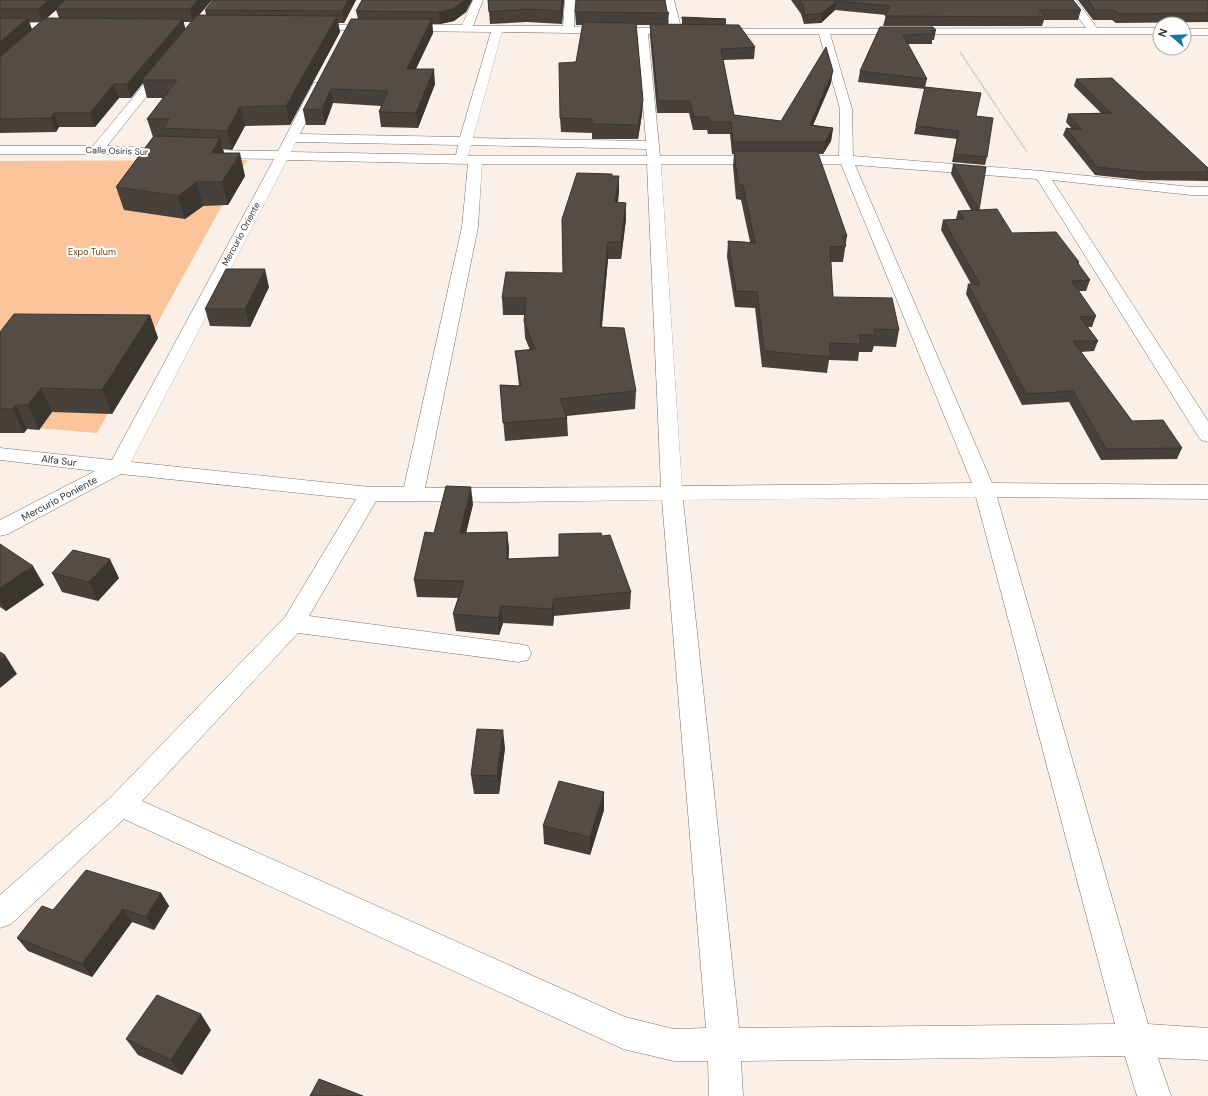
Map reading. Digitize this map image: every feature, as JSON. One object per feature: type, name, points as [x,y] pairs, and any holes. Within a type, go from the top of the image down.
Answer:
[{"type":"street","points":[[466,29],[478,0]]},
{"type":"street","points":[[568,30],[570,0]]},
{"type":"street","points":[[669,0],[676,31]]},
{"type":"street","points":[[1071,0],[1094,30]]},
{"type":"street","points":[[340,41],[355,13]]},
{"type":"street","points":[[34,36],[57,16]]},
{"type":"street","points":[[0,26],[76,26]]},
{"type":"street","points":[[300,27],[642,31],[1152,31]]},
{"type":"street","points":[[413,494],[470,228],[467,141],[497,29]]},
{"type":"street","points":[[642,31],[654,152],[672,493],[724,1046],[726,1096]]},
{"type":"street","points":[[824,31],[846,109],[846,160],[985,490],[1136,1040],[1154,1096]]},
{"type":"street","points":[[1192,32],[1208,32]]},
{"type":"street","points":[[96,150],[173,57]]},
{"type":"street","name":"Mercurio Oriente","points":[[118,467],[292,138],[323,76]]},
{"type":"street","points":[[292,138],[467,141],[654,152],[725,148],[732,150],[737,160],[846,160],[1042,175],[1191,191],[1208,191]]},
{"type":"street","name":"Calle Osiris Sur","points":[[0,150],[96,150],[468,160],[654,152]]},
{"type":"street","points":[[1042,175],[1208,436]]},
{"type":"street","name":"Alfa Sur","points":[[0,454],[370,494],[985,490],[1208,492]]},
{"type":"street","name":"Mercurio Poniente","points":[[0,529],[118,467]]},
{"type":"street","points":[[0,914],[120,805],[293,623],[370,494]]},
{"type":"street","points":[[293,623],[519,653]]},
{"type":"street","points":[[120,805],[624,1033],[674,1045],[724,1046],[1136,1040],[1208,1044]]},
{"type":"path","points":[[946,31],[1042,175]]},
{"type":"green space","name":"Expo Tulum","points":[[247,160],[97,433],[0,425],[0,161]]},
{"type":"building","points":[[0,0],[49,0],[38,9],[0,9]]},
{"type":"building","points":[[65,0],[198,0],[190,9],[56,9]]},
{"type":"building","points":[[213,0],[348,0],[342,11],[205,10]]},
{"type":"building","points":[[362,0],[465,0],[453,9],[439,12],[356,11]]},
{"type":"building","points":[[488,0],[562,0],[561,11],[527,9],[489,12]]},
{"type":"building","points":[[576,0],[665,0],[667,11],[669,13],[575,12]]},
{"type":"building","points":[[799,0],[1073,0],[1081,10],[1039,10],[1045,17],[885,16],[890,6],[837,1],[822,13],[805,15],[803,5]]},
{"type":"building","points":[[1088,0],[1208,0],[1208,13],[1119,14],[1115,10],[1095,10]]},
{"type":"building","points":[[197,15],[337,16],[286,106],[240,107],[227,131],[163,128],[169,119],[147,119],[177,80],[142,80]]},
{"type":"building","points":[[682,17],[726,19],[682,19]]},
{"type":"building","points":[[0,18],[28,18],[0,42]]},
{"type":"building","points":[[45,18],[183,19],[127,84],[114,84],[90,113],[54,113],[51,118],[0,119],[0,57]]},
{"type":"building","points":[[351,19],[432,19],[407,69],[434,69],[416,113],[379,112],[388,91],[331,89],[322,109],[303,110]]},
{"type":"building","points":[[583,22],[636,23],[643,100],[638,125],[592,124],[592,119],[560,118],[559,63],[576,62]]},
{"type":"building","points":[[650,24],[739,25],[755,47],[721,49],[734,115],[781,121],[826,47],[833,71],[810,125],[833,128],[825,142],[733,142],[731,122],[709,122],[708,117],[694,117],[690,101],[658,101]]},
{"type":"building","points":[[880,27],[933,27],[936,30],[931,31],[934,34],[903,35],[927,79],[860,71]]},
{"type":"building","points":[[1112,78],[1208,168],[1208,172],[1144,172],[1097,167],[1066,128],[1082,130],[1068,114],[1111,113],[1076,79]]},
{"type":"building","points":[[925,87],[981,93],[976,116],[993,118],[987,157],[954,154],[959,131],[916,126]]},
{"type":"building","points":[[154,136],[220,138],[212,153],[240,153],[222,182],[197,182],[178,196],[116,187]]},
{"type":"building","points":[[734,151],[819,151],[818,153],[847,236],[842,236],[846,246],[830,247],[833,297],[892,298],[899,330],[874,329],[876,335],[859,335],[861,344],[830,343],[830,357],[764,351],[757,292],[736,291],[728,241],[755,243],[743,185],[738,184]]},
{"type":"building","points":[[953,164],[986,167],[979,210]]},
{"type":"building","points":[[577,173],[612,174],[612,176],[619,176],[615,202],[626,203],[621,242],[608,242],[600,327],[624,328],[636,391],[560,399],[567,418],[503,423],[500,385],[521,386],[515,351],[535,349],[524,321],[526,298],[502,298],[506,272],[563,273],[562,219]]},
{"type":"building","points":[[997,209],[1012,233],[1056,232],[1079,262],[1077,262],[1090,280],[1072,281],[1096,316],[1080,317],[1098,341],[1073,341],[1132,421],[1163,420],[1182,448],[1106,449],[1073,391],[1026,394],[968,284],[980,284],[943,220],[964,219],[958,211]]},
{"type":"building","points":[[226,269],[265,269],[245,309],[205,309]]},
{"type":"building","points":[[14,314],[150,315],[102,390],[41,388],[28,405],[16,405],[13,409],[0,409],[0,332]]},
{"type":"building","points":[[446,486],[471,487],[460,533],[507,532],[507,559],[559,557],[559,534],[601,533],[602,536],[610,535],[631,592],[554,599],[552,609],[501,606],[498,618],[453,614],[464,581],[414,580],[425,532],[434,533]]},
{"type":"building","points":[[0,544],[33,566],[0,588]]},
{"type":"building","points":[[73,550],[110,559],[89,582],[52,573]]},
{"type":"building","points":[[0,652],[5,655],[0,659]]},
{"type":"building","points":[[477,729],[503,730],[497,776],[471,775]]},
{"type":"building","points":[[559,781],[604,792],[590,837],[543,826]]},
{"type":"building","points":[[86,870],[161,893],[146,917],[123,909],[82,964],[17,938],[42,906],[53,910]]},
{"type":"building","points":[[157,995],[201,1014],[171,1060],[126,1039]]},
{"type":"building","points":[[319,1079],[363,1096],[310,1096]]}]
